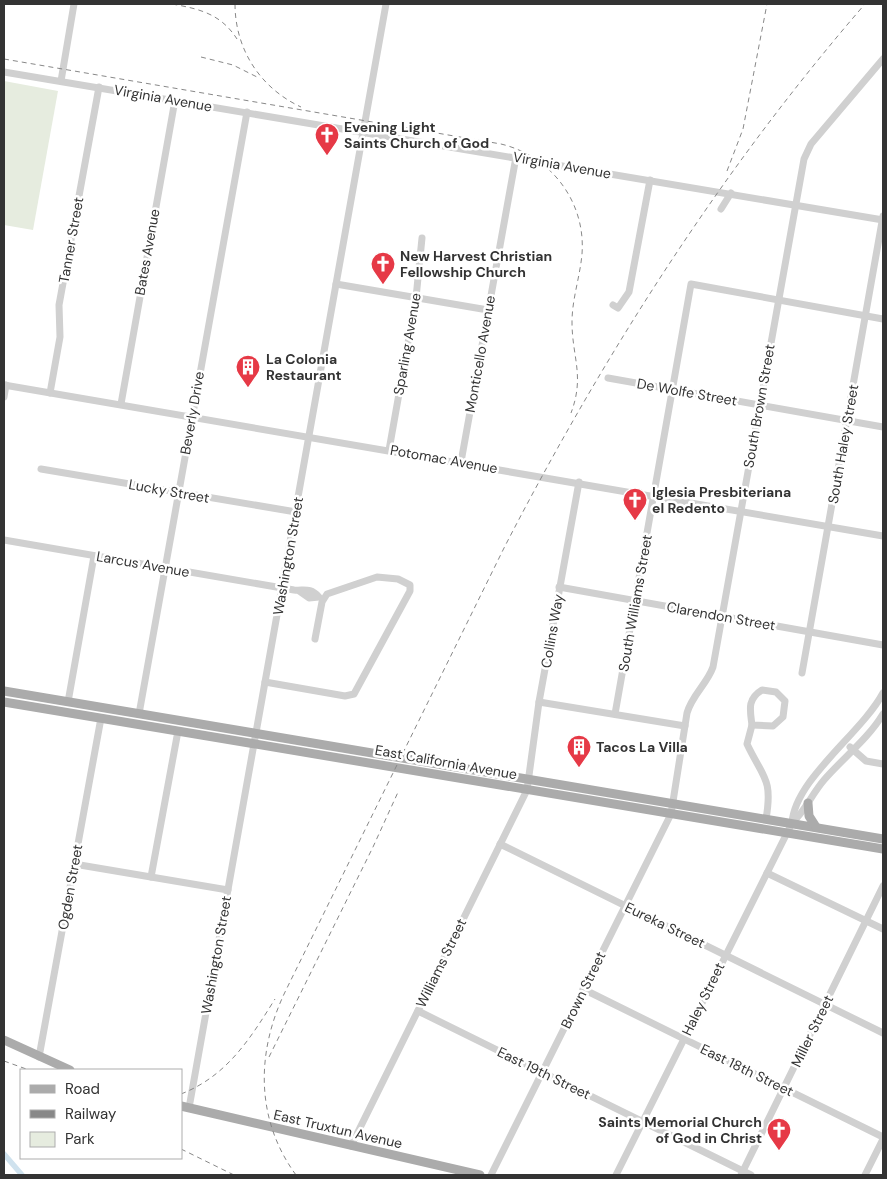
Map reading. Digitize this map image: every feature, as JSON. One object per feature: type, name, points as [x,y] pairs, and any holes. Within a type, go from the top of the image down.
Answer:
[{"type":"main road","name":"East California Avenue","points":[[4,693],[27,695],[883,839]]},
{"type":"main road","name":"East California Avenue","points":[[4,702],[883,849]]},
{"type":"main road","points":[[22,705],[32,702],[65,706],[68,702]]},
{"type":"main road","points":[[808,803],[808,816],[816,827]]},
{"type":"main road","points":[[4,1040],[68,1069]]},
{"type":"main road","name":"East Truxtun Avenue","points":[[185,1107],[480,1175]]},
{"type":"street","points":[[61,81],[74,4]]},
{"type":"street","name":"Washington Street","points":[[185,1107],[228,890],[386,4]]},
{"type":"street","name":"South Brown Street","points":[[672,803],[685,726],[692,700],[713,668],[804,159],[811,144],[883,59]]},
{"type":"street","name":"Virginia Avenue","points":[[4,72],[795,205],[883,218]]},
{"type":"street","name":"Tanner Street","points":[[50,392],[60,337],[59,305],[99,88]]},
{"type":"street","name":"Bates Avenue","points":[[121,404],[175,100]]},
{"type":"street","name":"Beverly Drive","points":[[139,714],[247,112]]},
{"type":"street","name":"Monticello Avenue","points":[[461,462],[516,157]]},
{"type":"street","points":[[612,305],[618,308],[629,292],[650,180]]},
{"type":"street","points":[[721,208],[731,193]]},
{"type":"street","name":"South Haley Street","points":[[802,673],[883,218]]},
{"type":"street","name":"Sparling Avenue","points":[[389,450],[416,298],[422,238]]},
{"type":"street","points":[[336,284],[488,310]]},
{"type":"street","name":"South Williams Street","points":[[615,714],[691,284],[778,300]]},
{"type":"street","points":[[778,300],[883,319]]},
{"type":"street","name":"De Wolfe Street","points":[[608,378],[883,427]]},
{"type":"street","points":[[4,397],[5,385]]},
{"type":"street","name":"Potomac Avenue","points":[[5,385],[579,482],[883,536]]},
{"type":"street","name":"Lucky Street","points":[[41,469],[296,512]]},
{"type":"street","name":"Collins Way","points":[[528,780],[539,702],[579,482]]},
{"type":"street","name":"Larcus Avenue","points":[[4,540],[299,590],[309,598],[321,598]]},
{"type":"street","points":[[68,702],[94,556]]},
{"type":"street","points":[[265,682],[345,696],[354,694],[411,588],[403,581],[378,577],[327,594],[321,598],[315,639]]},
{"type":"street","name":"Clarendon Street","points":[[559,587],[883,645]]},
{"type":"street","points":[[752,725],[773,726],[781,720],[785,706],[779,694],[774,691],[762,690],[754,697],[749,708],[752,725],[747,744],[766,778],[770,792],[766,819]]},
{"type":"street","points":[[792,823],[793,814],[817,772],[862,725],[883,693]]},
{"type":"street","points":[[539,702],[685,726]]},
{"type":"street","points":[[792,823],[822,782],[866,736],[883,714]]},
{"type":"street","name":"Ogden Street","points":[[38,1057],[101,718]]},
{"type":"street","points":[[151,877],[178,731]]},
{"type":"street","points":[[846,742],[852,750],[866,761],[883,764]]},
{"type":"street","name":"Williams Street","points":[[351,1146],[528,790],[528,780]]},
{"type":"street","name":"Brown Street","points":[[491,1175],[671,814],[672,803]]},
{"type":"street","name":"Haley Street","points":[[616,1175],[792,823]]},
{"type":"street","name":"Eureka Street","points":[[500,844],[883,1033]]},
{"type":"street","points":[[74,864],[228,890]]},
{"type":"street","points":[[767,873],[883,929]]},
{"type":"street","name":"Miller Street","points":[[741,1173],[883,886]]},
{"type":"street","name":"East 18th Street","points":[[583,989],[883,1138]]},
{"type":"street","name":"East 19th Street","points":[[418,1011],[741,1173],[751,1175]]},
{"type":"street","points":[[865,1175],[883,1138]]},
{"type":"green space","points":[[4,81],[58,91],[33,230],[4,225]]},
{"type":"waterway","points":[[4,1154],[22,1175]]},
{"type":"railway","points":[[172,4],[192,8],[217,18],[237,39]]},
{"type":"railway","points":[[235,4],[236,21],[240,36],[245,51],[253,65],[273,89],[301,107]]},
{"type":"railway","points":[[727,171],[743,129],[767,4]]},
{"type":"railway","points":[[296,1175],[273,1131],[267,1108],[264,1084],[269,1037],[276,1013],[286,990],[504,548],[582,404],[624,334],[714,197],[762,131],[865,4]]},
{"type":"railway","points":[[201,57],[233,65],[257,77]]},
{"type":"railway","points":[[4,59],[501,144],[519,150],[535,159],[550,170],[562,184],[578,217],[582,235],[581,263],[572,313],[577,388],[571,413]]},
{"type":"railway","points":[[269,1057],[373,847],[399,790]]},
{"type":"railway","points":[[182,1094],[212,1077],[236,1055],[275,999]]},
{"type":"railway","points":[[4,1061],[26,1069]]},
{"type":"railway","points":[[182,1149],[234,1175]]},
{"type":"place","name":"Evening Light Saints Church of God","points":[[327,156]]},
{"type":"place","name":"New Harvest Christian Fellowship Church","points":[[383,285]]},
{"type":"place","name":"La Colonia Restaurant","points":[[248,388]]},
{"type":"place","name":"Iglesia Presbiteriana el Redento","points":[[635,521]]},
{"type":"place","name":"Tacos La Villa","points":[[579,768]]},
{"type":"place","name":"Saints Memorial Church of God in Christ","points":[[779,1151]]}]
